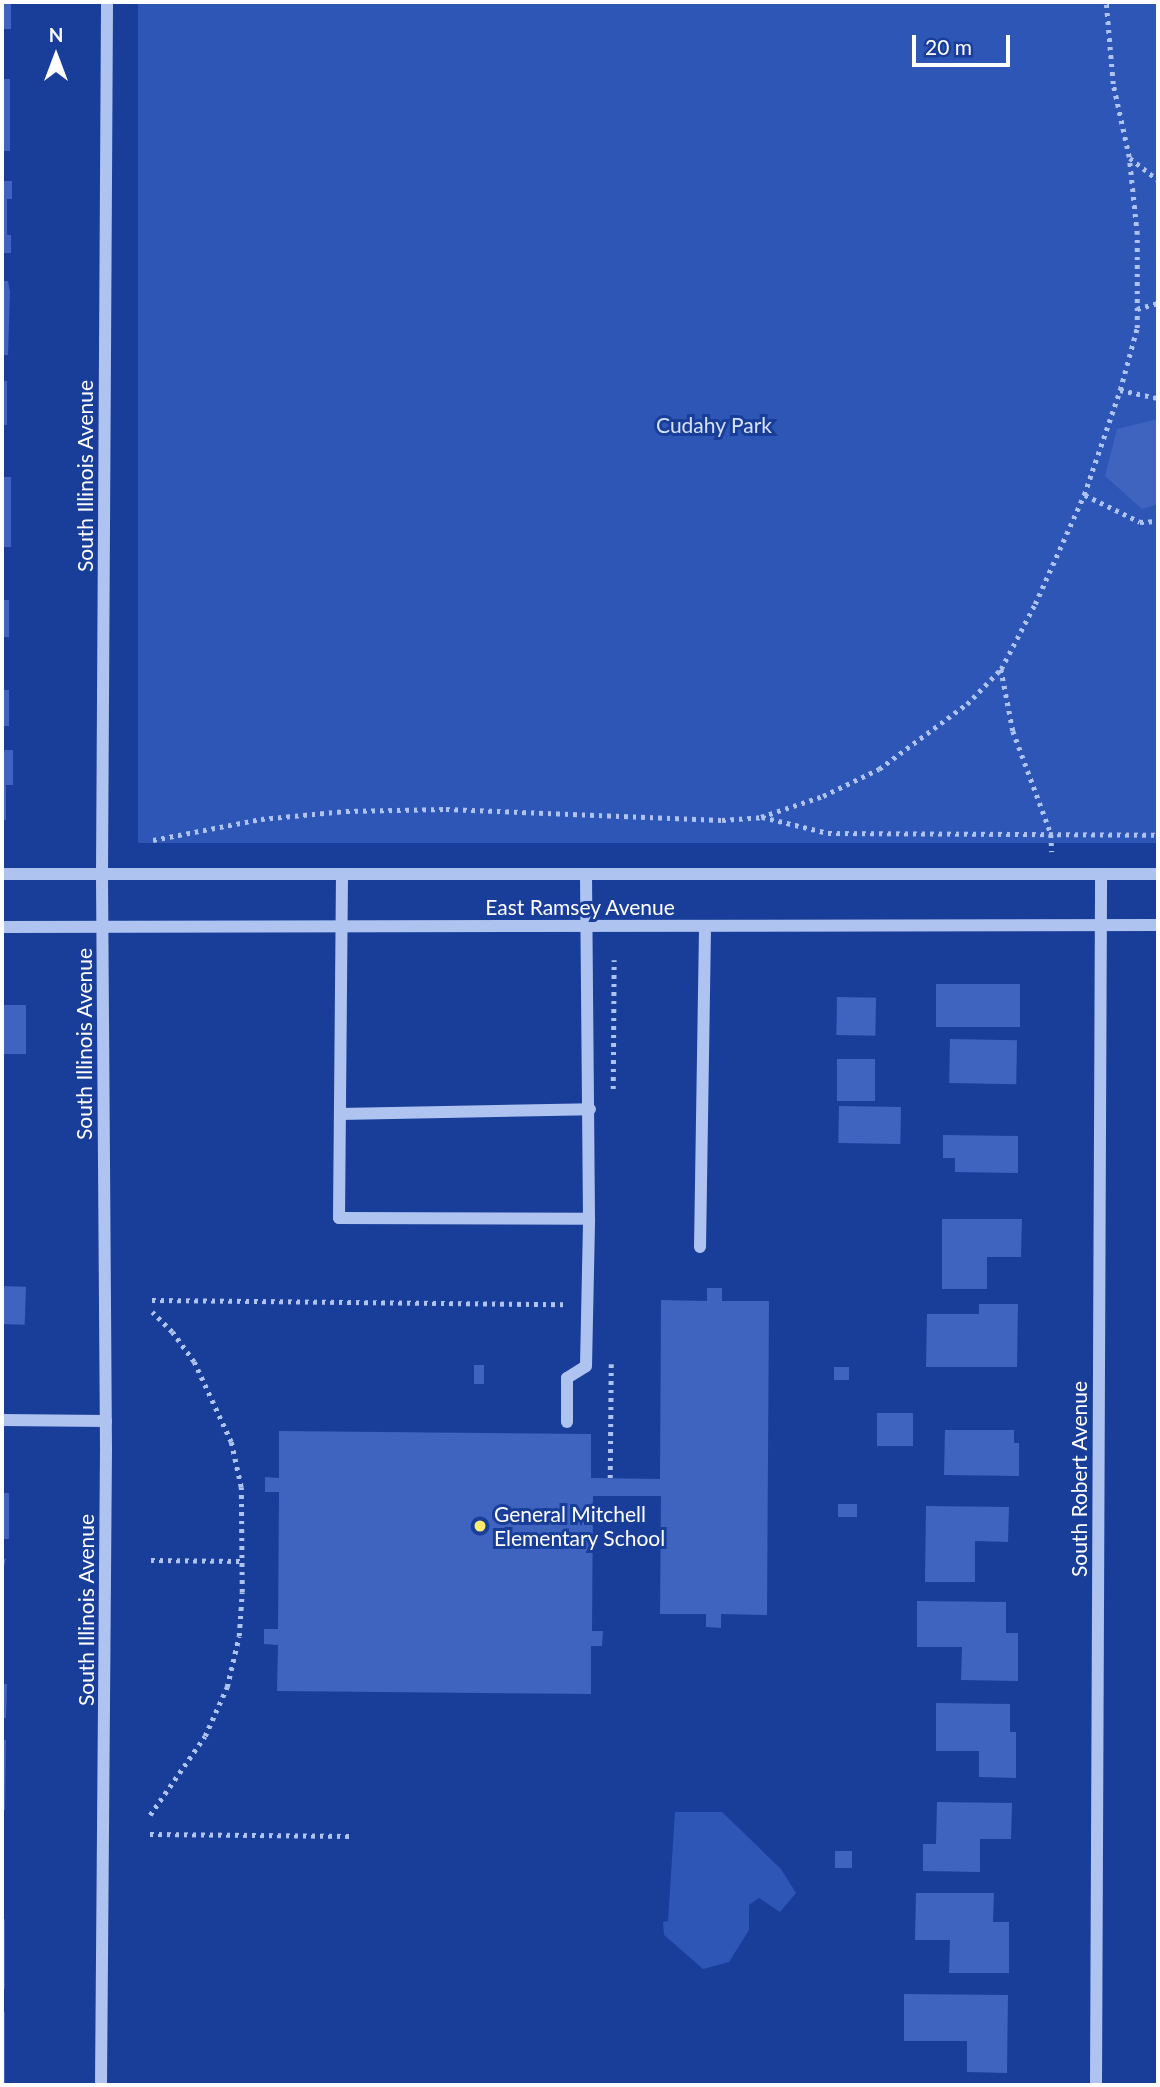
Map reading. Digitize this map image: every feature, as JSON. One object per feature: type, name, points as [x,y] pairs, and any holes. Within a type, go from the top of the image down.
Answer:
[{"type":"street","name":"South Illinois Avenue","points":[[101,2085],[106,1421],[102,874],[107,2]]},
{"type":"street","name":"East Ramsey Avenue","points":[[2,874],[1158,874]]},
{"type":"street","points":[[342,874],[340,1218],[589,1219]]},
{"type":"street","points":[[567,1422],[567,1378],[586,1366],[590,1109],[586,874]]},
{"type":"street","name":"South Robert Avenue","points":[[1096,2085],[1101,874]]},
{"type":"street","name":"East Ramsey Avenue","points":[[2,927],[1158,925]]},
{"type":"street","points":[[700,1247],[705,926]]},
{"type":"street","points":[[340,1114],[590,1109]]},
{"type":"street","points":[[2,1420],[106,1421]]},
{"type":"path","points":[[152,840],[261,818],[346,811],[446,809],[722,820],[761,817],[823,796],[879,769],[967,704],[1001,669],[1035,604],[1084,495],[1120,390],[1137,328],[1137,234],[1129,157],[1113,85],[1106,2]]},
{"type":"path","points":[[1129,157],[1158,180]]},
{"type":"path","points":[[1137,309],[1158,303]]},
{"type":"path","points":[[1120,390],[1158,398]]},
{"type":"path","points":[[1084,495],[1140,522],[1158,521]]},
{"type":"path","points":[[1001,669],[1013,731],[1051,834],[1054,874]]},
{"type":"path","points":[[761,817],[828,833],[1158,835]]},
{"type":"path","points":[[152,1300],[560,1304]]},
{"type":"path","points":[[150,1815],[205,1736],[227,1687],[239,1636],[241,1561],[241,1486],[231,1442],[194,1362],[152,1312]]},
{"type":"path","points":[[151,1560],[241,1561]]},
{"type":"path","points":[[150,1834],[350,1836]]},
{"type":"green space","name":"Cudahy Park","points":[[138,2],[1158,2],[1158,843],[138,843]]},
{"type":"green space","points":[[675,1812],[722,1812],[781,1869],[796,1893],[780,1912],[759,1898],[749,1905],[749,1930],[729,1962],[703,1969],[664,1935],[663,1922],[668,1921]]},
{"type":"building","points":[[2,2],[11,2],[11,29],[2,29]]},
{"type":"building","points":[[2,79],[10,79],[10,151],[2,151]]},
{"type":"building","points":[[2,181],[12,181],[12,199],[7,199],[7,235],[11,235],[11,253],[2,253]]},
{"type":"building","points":[[2,281],[8,281],[10,292],[8,355],[2,355]]},
{"type":"building","points":[[2,381],[7,381],[7,425],[2,425]]},
{"type":"building","points":[[1158,419],[1158,504],[1142,509],[1105,476],[1117,429]]},
{"type":"building","points":[[2,477],[11,477],[11,547],[2,547]]},
{"type":"building","points":[[2,600],[9,600],[9,637],[2,637]]},
{"type":"building","points":[[2,690],[9,690],[9,726],[2,726]]},
{"type":"building","points":[[2,750],[13,750],[13,785],[6,785],[6,820],[2,820]]},
{"type":"building","points":[[936,984],[1020,984],[1020,1027],[936,1027]]},
{"type":"building","points":[[837,997],[876,998],[875,1036],[836,1035]]},
{"type":"building","points":[[2,1005],[26,1005],[26,1054],[2,1054]]},
{"type":"building","points":[[950,1039],[1017,1040],[1016,1084],[949,1083]]},
{"type":"building","points":[[837,1059],[875,1059],[875,1101],[837,1101]]},
{"type":"building","points":[[839,1106],[901,1107],[900,1144],[838,1143]]},
{"type":"building","points":[[943,1135],[1018,1136],[1018,1173],[955,1172],[955,1158],[943,1158]]},
{"type":"building","points":[[942,1219],[1022,1219],[1021,1257],[987,1257],[987,1289],[942,1289]]},
{"type":"building","points":[[2,1286],[26,1287],[25,1325],[2,1324]]},
{"type":"building","points":[[707,1288],[722,1288],[722,1301],[769,1301],[767,1615],[721,1614],[721,1628],[706,1627],[706,1614],[660,1614],[661,1496],[593,1496],[592,1631],[603,1631],[602,1646],[591,1646],[591,1694],[277,1691],[278,1645],[264,1644],[264,1629],[278,1629],[279,1492],[265,1492],[265,1477],[279,1478],[279,1431],[591,1434],[591,1478],[660,1479],[661,1300],[707,1301]]},
{"type":"building","points":[[979,1304],[1018,1304],[1017,1367],[926,1367],[927,1314],[979,1314]]},
{"type":"building","points":[[474,1365],[484,1365],[484,1384],[474,1384]]},
{"type":"building","points":[[834,1367],[849,1367],[849,1380],[834,1380]]},
{"type":"building","points":[[877,1413],[913,1413],[913,1446],[877,1446]]},
{"type":"building","points":[[945,1430],[1014,1430],[1014,1443],[1019,1443],[1019,1476],[944,1475]]},
{"type":"building","points":[[2,1493],[9,1493],[9,1539],[2,1539]]},
{"type":"building","points":[[838,1504],[857,1504],[857,1517],[838,1517]]},
{"type":"building","points":[[926,1506],[1009,1507],[1008,1542],[975,1541],[975,1582],[925,1582]]},
{"type":"building","points":[[2,1558],[6,1559],[2,1575]]},
{"type":"building","points":[[917,1601],[1006,1602],[1006,1633],[1018,1633],[1018,1681],[961,1680],[962,1647],[917,1647]]},
{"type":"building","points":[[2,1684],[7,1684],[6,1718],[2,1718]]},
{"type":"building","points":[[936,1703],[1010,1704],[1010,1732],[1016,1732],[1016,1778],[979,1777],[979,1751],[936,1751]]},
{"type":"building","points":[[2,1740],[6,1740],[5,1810],[2,1810]]},
{"type":"building","points":[[937,1802],[1012,1803],[1011,1839],[980,1839],[980,1872],[923,1871],[923,1844],[936,1844]]},
{"type":"building","points":[[835,1851],[852,1851],[852,1868],[835,1868]]},
{"type":"building","points":[[916,1893],[994,1893],[993,1922],[1009,1922],[1009,1973],[949,1973],[950,1940],[915,1940]]},
{"type":"building","points":[[2,1919],[5,1919],[5,1989],[2,1989]]},
{"type":"building","points":[[904,1994],[1008,1995],[1007,2073],[967,2072],[967,2041],[904,2041]]},
{"type":"building","points":[[2,2012],[5,2012],[5,2083],[2,2083]]},
{"type":"place","name":"General Mitchell Elementary School","points":[[480,1526]]}]
